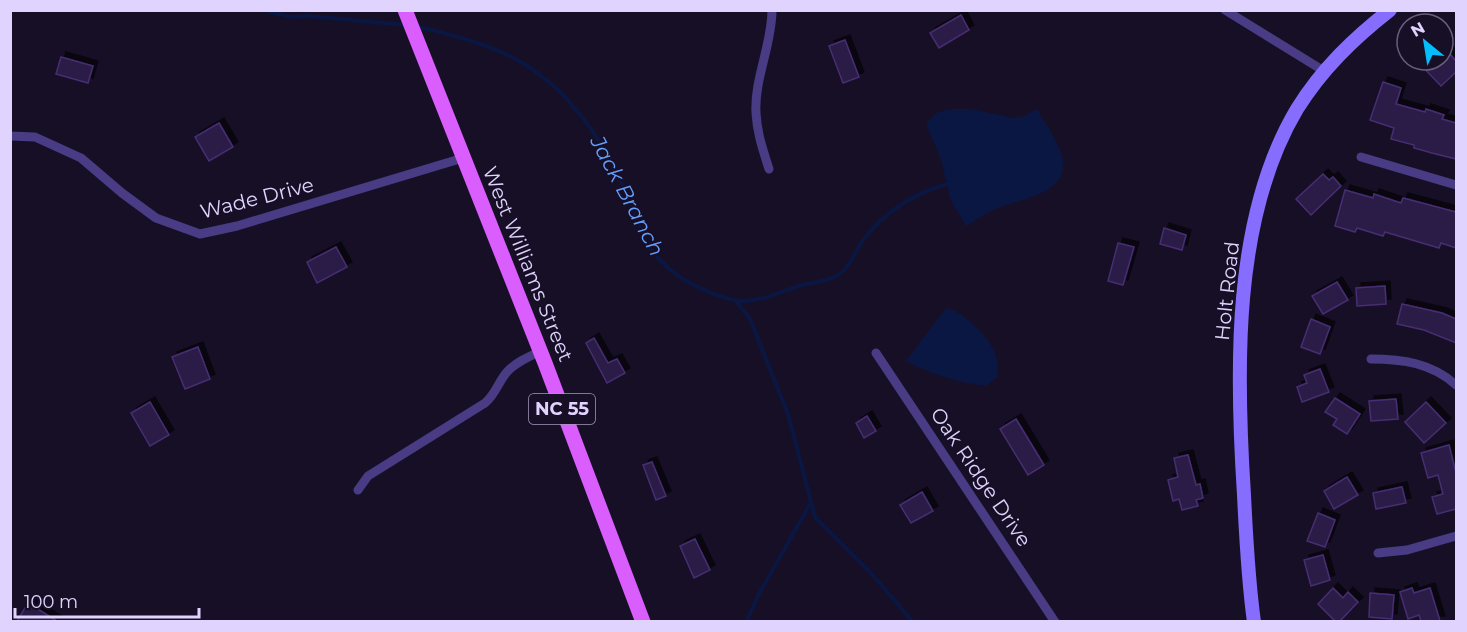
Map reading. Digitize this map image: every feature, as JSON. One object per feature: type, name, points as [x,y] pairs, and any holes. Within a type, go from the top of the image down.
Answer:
[{"type":"main road","name":"NC 55","points":[[405,10],[463,158]]},
{"type":"main road","name":"West Williams Street","points":[[463,158],[643,621]]},
{"type":"street","points":[[769,169],[759,136],[756,111],[772,26],[772,10]]},
{"type":"street","points":[[1225,10],[1324,71]]},
{"type":"street","name":"Holt Road","points":[[1254,621],[1240,415],[1240,328],[1246,274],[1259,207],[1279,147],[1298,108],[1324,71],[1355,38],[1390,10]]},
{"type":"street","name":"Wade Drive","points":[[10,136],[35,137],[81,158],[156,218],[200,234],[237,226],[463,158]]},
{"type":"street","points":[[1361,157],[1456,185]]},
{"type":"street","points":[[358,489],[368,476],[485,403],[493,396],[507,372],[525,358],[539,352]]},
{"type":"street","name":"Oak Ridge Drive","points":[[876,353],[1055,621]]},
{"type":"street","points":[[1371,359],[1396,359],[1421,365],[1456,385]]},
{"type":"street","points":[[1378,553],[1407,550],[1456,536]]},
{"type":"water","points":[[972,109],[1013,118],[1024,116],[1037,109],[1061,154],[1063,168],[1060,177],[1045,191],[995,209],[966,226],[951,201],[941,160],[927,126],[927,122],[938,112]]},
{"type":"water","points":[[946,308],[967,319],[982,333],[992,347],[998,368],[997,377],[986,386],[945,377],[906,361]]},
{"type":"building","points":[[961,15],[969,30],[939,48],[930,33]]},
{"type":"building","points":[[845,40],[859,77],[843,83],[829,46]]},
{"type":"building","points":[[61,57],[93,66],[88,83],[56,74]]},
{"type":"building","points":[[1455,60],[1456,72],[1441,86],[1428,72],[1455,72]]},
{"type":"building","points":[[1383,82],[1401,88],[1396,104],[1425,112],[1426,109],[1444,115],[1442,119],[1456,123],[1456,159],[1414,148],[1414,145],[1391,139],[1394,128],[1370,120]]},
{"type":"building","points":[[219,123],[233,147],[209,161],[195,137]]},
{"type":"building","points":[[1323,174],[1329,180],[1333,177],[1341,186],[1311,215],[1296,199]]},
{"type":"building","points":[[1345,190],[1373,198],[1374,194],[1401,203],[1403,198],[1456,212],[1456,248],[1441,243],[1439,248],[1385,232],[1383,236],[1357,228],[1355,232],[1335,226]]},
{"type":"building","points":[[1164,228],[1186,235],[1182,250],[1160,244]]},
{"type":"building","points":[[1118,243],[1134,247],[1123,285],[1108,281]]},
{"type":"building","points":[[336,247],[347,267],[317,283],[307,262]]},
{"type":"building","points":[[1337,282],[1348,300],[1323,314],[1312,296]]},
{"type":"building","points":[[1385,286],[1386,304],[1357,306],[1356,288]]},
{"type":"building","points":[[1402,304],[1442,313],[1456,319],[1456,343],[1424,330],[1397,324]]},
{"type":"building","points":[[1311,319],[1330,327],[1320,354],[1301,347]]},
{"type":"building","points":[[594,338],[608,363],[617,359],[625,373],[607,383],[586,343]]},
{"type":"building","points":[[198,347],[210,379],[185,389],[172,357]]},
{"type":"building","points":[[1320,369],[1329,392],[1302,402],[1297,387],[1307,383],[1304,375]]},
{"type":"building","points":[[1335,398],[1360,414],[1347,434],[1333,425],[1337,419],[1325,412]]},
{"type":"building","points":[[1396,399],[1398,419],[1371,421],[1369,401]]},
{"type":"building","points":[[150,402],[169,435],[150,446],[131,413]]},
{"type":"building","points":[[1426,402],[1446,423],[1424,443],[1405,422]]},
{"type":"building","points":[[867,416],[876,431],[864,438],[856,423]]},
{"type":"building","points":[[1016,419],[1044,465],[1028,475],[1000,429]]},
{"type":"building","points":[[1449,445],[1456,473],[1456,509],[1437,514],[1432,497],[1443,494],[1438,475],[1428,478],[1421,453]]},
{"type":"building","points":[[1188,455],[1196,485],[1200,484],[1203,498],[1196,500],[1198,506],[1182,510],[1179,499],[1173,501],[1168,480],[1178,477],[1174,458]]},
{"type":"building","points":[[652,462],[666,496],[656,500],[643,465]]},
{"type":"building","points":[[1347,477],[1358,495],[1334,509],[1324,491]]},
{"type":"building","points":[[1402,487],[1406,503],[1376,509],[1373,493]]},
{"type":"building","points":[[922,492],[933,511],[911,523],[900,505]]},
{"type":"building","points":[[1318,513],[1335,520],[1325,547],[1307,541]]},
{"type":"building","points":[[695,539],[710,570],[694,578],[680,546]]},
{"type":"building","points":[[1323,555],[1330,580],[1311,586],[1304,560]]},
{"type":"building","points":[[1333,588],[1343,598],[1348,592],[1358,602],[1340,621],[1335,621],[1318,604]]},
{"type":"building","points":[[1412,588],[1414,593],[1430,588],[1440,621],[1421,621],[1419,615],[1408,619],[1400,592]]},
{"type":"building","points":[[1370,593],[1394,595],[1392,619],[1369,617]]},
{"type":"building","points":[[28,603],[57,621],[17,621]]},
{"type":"waterway","name":"Jack Branch","points":[[263,10],[291,17],[308,16],[406,25]]},
{"type":"waterway","name":"Jack Branch","points":[[418,27],[467,40],[514,58],[539,74],[561,93],[580,114],[612,163],[646,243],[653,252],[668,268],[684,280],[729,299],[741,301],[760,299],[836,276],[847,267],[870,232],[890,213],[912,198],[950,183]]},
{"type":"waterway","name":"Jack Branch","points":[[735,300],[750,319],[788,414],[815,517],[869,571],[913,622]]},
{"type":"waterway","points":[[746,622],[759,594],[810,504]]}]
